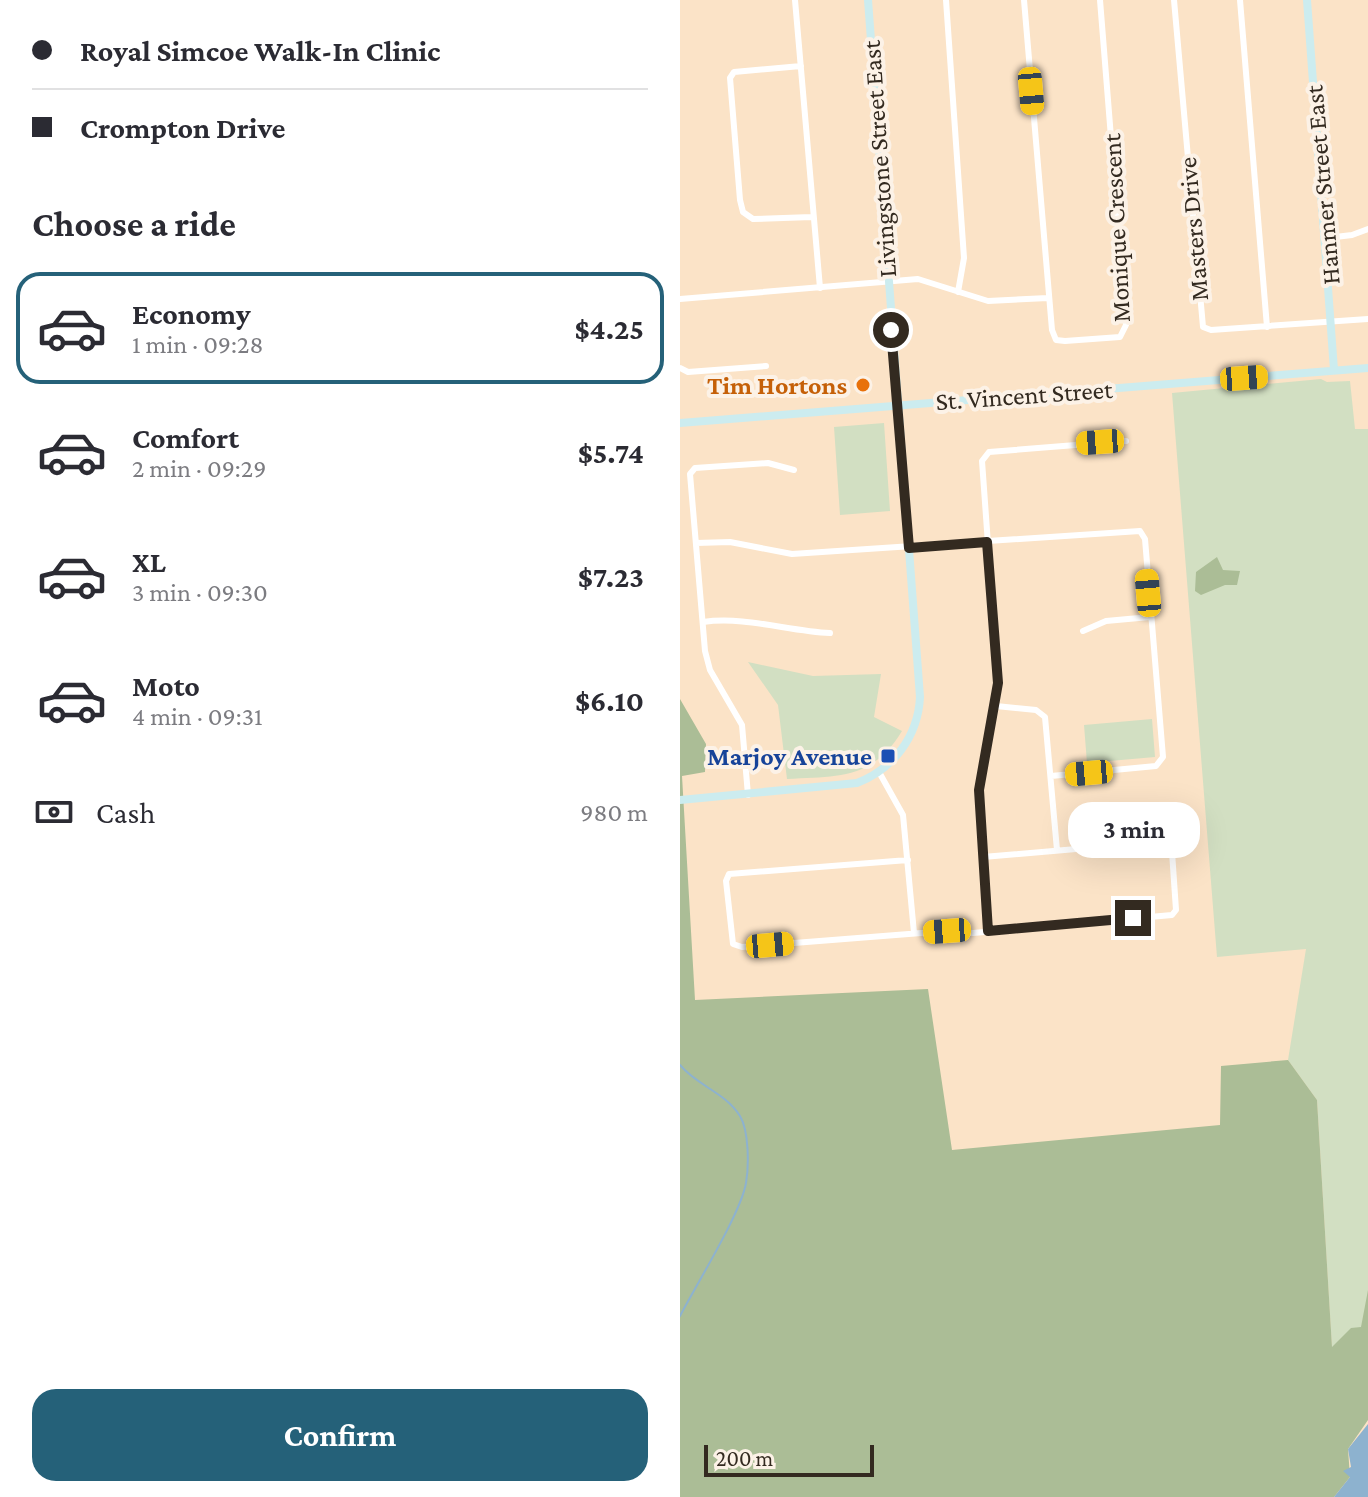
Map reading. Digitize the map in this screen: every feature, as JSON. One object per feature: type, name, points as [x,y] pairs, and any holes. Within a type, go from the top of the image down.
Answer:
[{"type":"street","points":[[795,0],[820,288]]},
{"type":"street","name":"Livingstone Street East","points":[[680,800],[840,787],[879,772],[903,749],[920,707],[868,0]]},
{"type":"street","points":[[946,0],[964,258],[958,292]]},
{"type":"street","name":"Monique Crescent","points":[[1024,0],[1048,298],[1056,340],[1120,337],[1126,330],[1100,0]]},
{"type":"street","name":"Masters Drive","points":[[1174,0],[1202,324],[1211,330],[1368,319]]},
{"type":"street","points":[[1240,0],[1267,327]]},
{"type":"street","name":"Hanmer Street East","points":[[1307,0],[1327,238],[1334,370]]},
{"type":"street","points":[[801,66],[744,69],[734,72],[730,78],[743,212],[753,219],[812,217]]},
{"type":"street","points":[[1327,238],[1352,235],[1368,229]]},
{"type":"street","points":[[680,299],[923,280],[988,301],[1048,298]]},
{"type":"street","points":[[680,368],[688,372],[766,366]]},
{"type":"street","name":"St. Vincent Street","points":[[680,423],[1368,368]]},
{"type":"street","points":[[988,931],[980,779],[996,706],[997,670],[982,461],[989,452],[1126,441]]},
{"type":"street","points":[[748,795],[742,725],[710,670],[703,622],[692,470],[768,463],[794,470]]},
{"type":"street","points":[[696,543],[730,542],[792,554],[1140,531],[1145,539],[1161,762],[1156,766],[1051,776]]},
{"type":"street","points":[[1083,631],[1106,621],[1150,617]]},
{"type":"street","points":[[703,622],[734,619],[788,631],[830,633]]},
{"type":"street","points":[[996,706],[1036,710],[1045,717],[1057,850]]},
{"type":"street","points":[[879,772],[900,805],[914,933]]},
{"type":"street","points":[[908,860],[734,873],[727,877],[726,886],[731,938],[737,947],[914,933],[988,931],[1172,915],[1176,910],[1172,852],[1168,841],[983,857]]},
{"type":"green space","points":[[1321,379],[1327,382],[1350,381],[1355,429],[1368,429],[1368,1354],[1332,1348],[1317,1100],[1288,1060],[1306,949],[1217,957],[1172,393]]},
{"type":"green space","points":[[884,423],[890,511],[840,515],[834,427]]},
{"type":"green space","points":[[1217,557],[1223,570],[1240,571],[1237,585],[1225,585],[1201,595],[1195,591],[1196,572]]},
{"type":"green space","points":[[748,662],[813,676],[881,674],[874,717],[902,731],[879,759],[866,767],[838,775],[787,779],[778,705]]},
{"type":"green space","points":[[680,699],[706,744],[705,772],[682,776],[695,1000],[928,989],[952,1150],[1220,1125],[1221,1066],[1288,1060],[1317,1100],[1332,1347],[1351,1328],[1361,1327],[1368,1290],[1368,1420],[1348,1449],[1350,1477],[1334,1497],[680,1497]]},
{"type":"green space","points":[[1152,719],[1155,757],[1087,763],[1084,725]]},
{"type":"water","points":[[1368,1424],[1368,1497],[1334,1497],[1350,1477],[1343,1471],[1351,1467],[1348,1449]]},
{"type":"waterway","points":[[680,1065],[727,1101],[740,1116],[747,1139],[748,1158],[746,1183],[736,1212],[680,1316]]},
{"type":"place","name":"Tim Hortons","points":[[863,385]]},
{"type":"place","name":"Marjoy Avenue","points":[[888,756]]},
{"type":"route","points":[[891,330],[909,548],[987,542],[998,683],[979,790],[988,931],[1133,918]]}]
